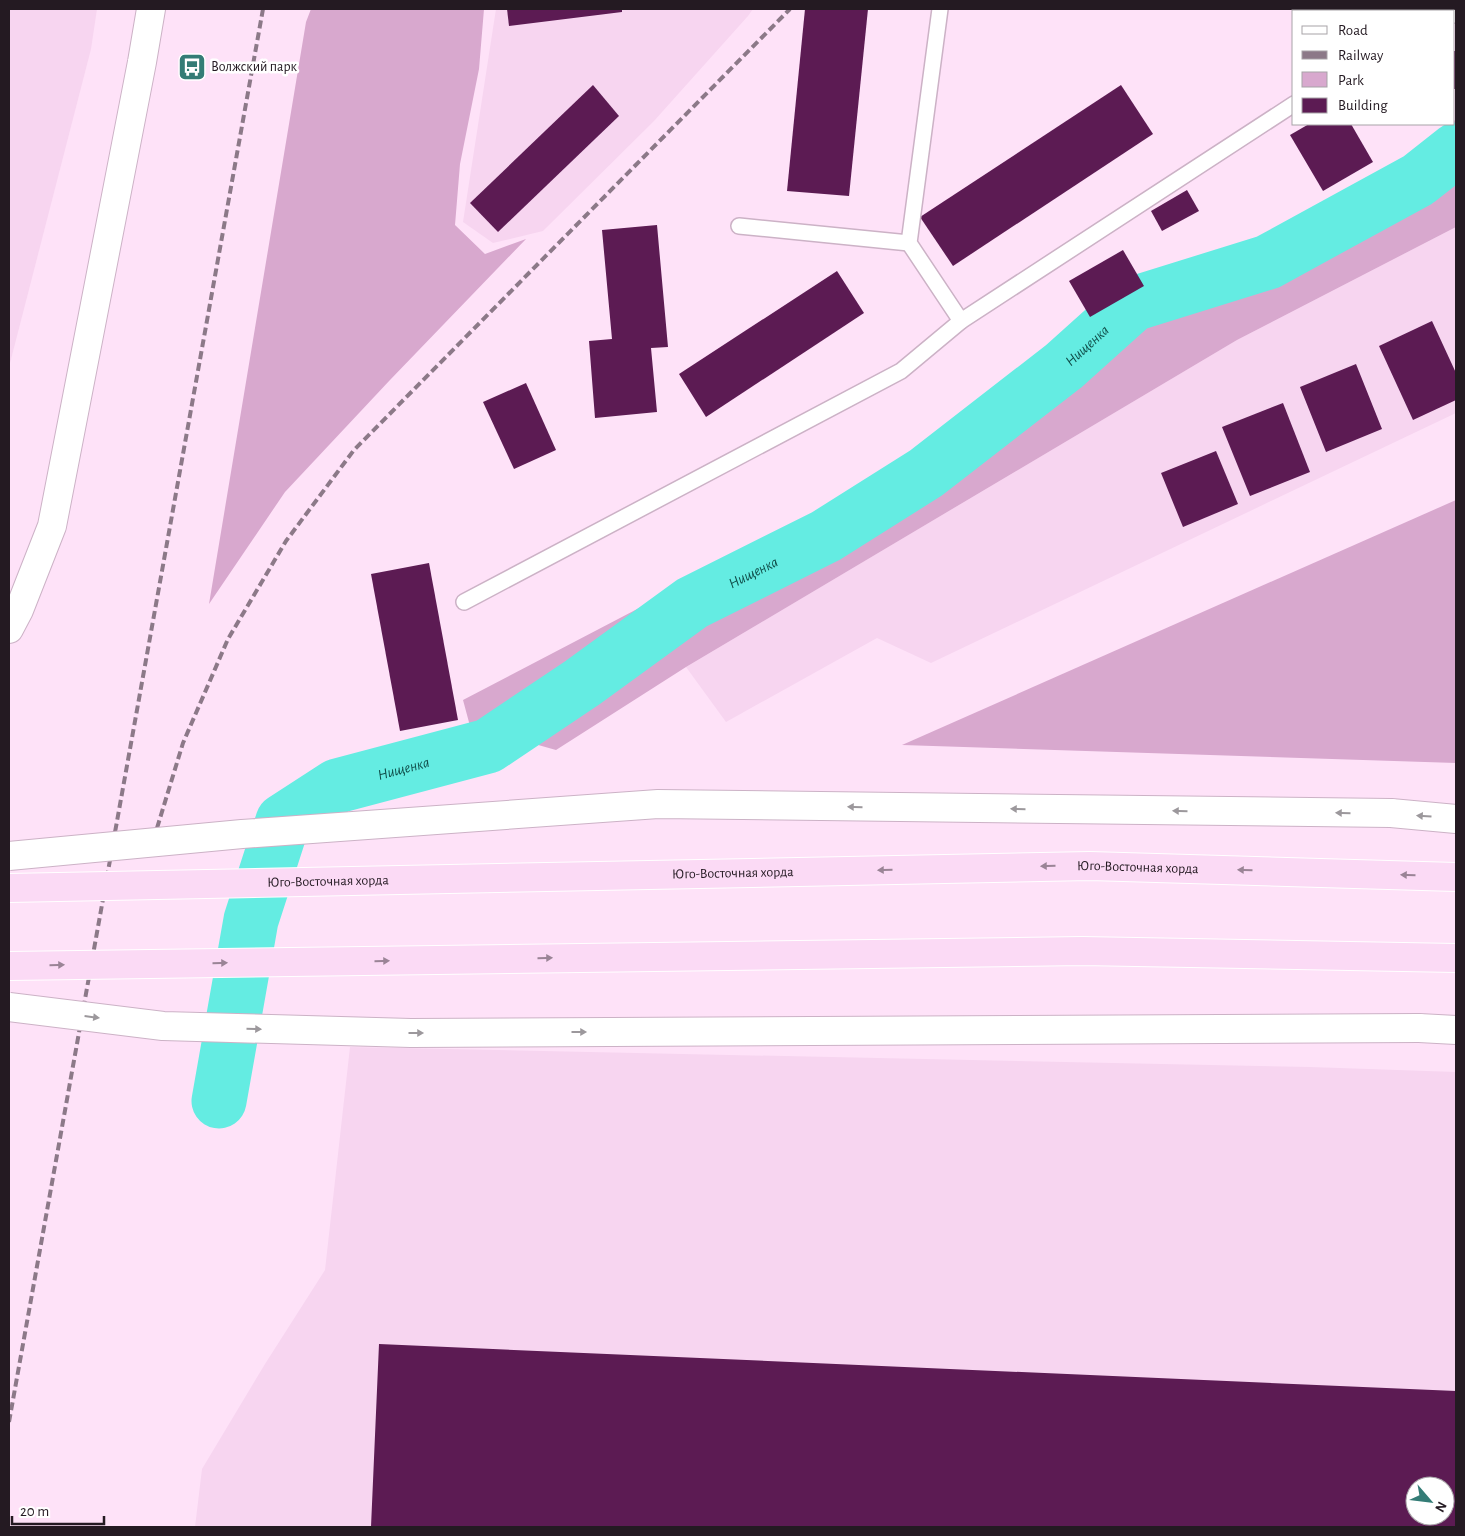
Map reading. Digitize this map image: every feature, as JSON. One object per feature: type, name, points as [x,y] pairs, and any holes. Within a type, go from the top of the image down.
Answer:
[{"type":"main road","name":"Юго-Восточная хорда","points":[[9,888],[1090,866],[1456,877]]},
{"type":"main road","points":[[9,966],[1082,951],[1456,958]]},
{"type":"street","points":[[9,629],[19,610],[52,526],[142,62],[150,9]]},
{"type":"street","points":[[9,856],[242,834],[658,804],[1391,814],[1456,818]]},
{"type":"street","points":[[9,1007],[163,1026],[412,1033],[1419,1028],[1456,1030]]},
{"type":"lane","points":[[940,9],[909,243],[961,321]]},
{"type":"lane","points":[[464,602],[902,371],[961,321],[1292,105]]},
{"type":"lane","points":[[739,226],[909,243]]},
{"type":"shaded area","points":[[9,9],[97,9],[91,49],[9,367]]},
{"type":"shaded area","points":[[496,9],[753,9],[654,121],[543,231],[493,243],[463,222]]},
{"type":"shaded area","points":[[1456,227],[1456,413],[931,663],[877,638],[726,722],[686,667],[1237,340]]},
{"type":"shaded area","points":[[350,1047],[1310,1067],[1456,1072],[1456,1527],[195,1527],[202,1469],[265,1364],[325,1270]]},
{"type":"green space","points":[[311,9],[484,9],[479,69],[460,164],[455,225],[485,254],[526,239],[285,492],[209,604],[306,22]]},
{"type":"green space","points":[[1455,120],[1456,227],[1237,340],[686,667],[556,750],[470,726],[463,700],[840,503],[1412,154],[1449,125],[1455,125]]},
{"type":"green space","points":[[1456,500],[1456,763],[902,745]]},
{"type":"building","points":[[507,9],[622,9],[622,12],[509,26]]},
{"type":"building","points":[[805,9],[868,9],[849,196],[787,191]]},
{"type":"building","points":[[1455,51],[1456,51],[1455,89]]},
{"type":"building","points":[[593,85],[619,116],[498,232],[470,203]]},
{"type":"building","points":[[1121,85],[1153,134],[953,266],[920,217]]},
{"type":"building","points":[[1307,125],[1352,125],[1373,162],[1323,191],[1290,135]]},
{"type":"building","points":[[1187,190],[1199,211],[1162,231],[1151,211]]},
{"type":"building","points":[[657,225],[668,347],[651,348],[657,412],[595,418],[589,341],[612,339],[602,230]]},
{"type":"building","points":[[1123,250],[1144,286],[1090,317],[1069,281]]},
{"type":"building","points":[[837,271],[864,313],[706,417],[679,374]]},
{"type":"building","points":[[1432,321],[1456,373],[1456,400],[1413,420],[1379,346]]},
{"type":"building","points":[[1356,364],[1382,429],[1326,452],[1300,387]]},
{"type":"building","points":[[526,383],[556,450],[514,469],[483,402]]},
{"type":"building","points":[[1283,403],[1310,472],[1250,496],[1222,427]]},
{"type":"building","points":[[1216,451],[1238,504],[1183,527],[1161,473]]},
{"type":"building","points":[[429,563],[458,720],[400,731],[371,574]]},
{"type":"building","points":[[379,1344],[1456,1391],[1456,1527],[371,1527]]},
{"type":"waterway","name":"Нищенка","points":[[219,1101],[251,920],[283,821],[337,786],[488,746],[582,683],[692,603],[826,536],[926,473],[1064,366],[1133,304],[1268,262],[1418,180],[1456,150]]},
{"type":"railway","points":[[9,1422],[263,9]]},
{"type":"railway","points":[[150,851],[183,743],[228,639],[286,541],[354,450],[790,9]]},
{"type":"place","name":"Волжский парк","points":[[192,67]]}]
